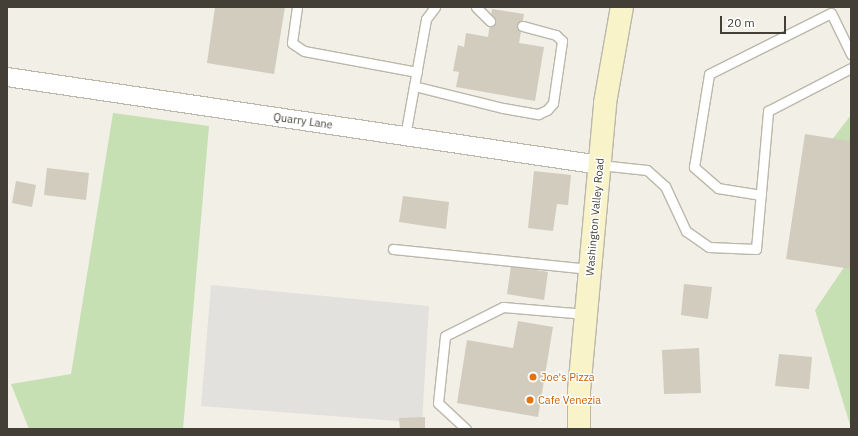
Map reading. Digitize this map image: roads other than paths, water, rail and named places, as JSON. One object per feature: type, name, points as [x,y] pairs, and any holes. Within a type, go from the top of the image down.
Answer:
[{"type":"street","name":"Washington Valley Road","points":[[579,429],[586,314],[605,103],[622,7]]},
{"type":"street","name":"Quarry Lane","points":[[7,77],[600,165]]},
{"type":"lane","points":[[297,7],[292,43],[304,51],[417,72]]},
{"type":"lane","points":[[405,136],[426,19],[435,7]]},
{"type":"lane","points":[[476,7],[490,21]]},
{"type":"lane","points":[[760,195],[718,188],[694,167],[709,74],[831,13],[851,54]]},
{"type":"lane","points":[[414,86],[503,108],[538,114],[547,110],[553,103],[562,41],[556,35],[522,26]]},
{"type":"lane","points":[[600,165],[647,170],[665,186],[686,231],[710,247],[756,249],[768,111],[851,68]]},
{"type":"lane","points":[[393,249],[590,269]]},
{"type":"lane","points":[[466,429],[438,403],[445,336],[503,307],[586,314]]},
{"type":"place","name":"Joe's Pizza","points":[[533,377]]},
{"type":"place","name":"Cafe Venezia","points":[[530,400]]}]
